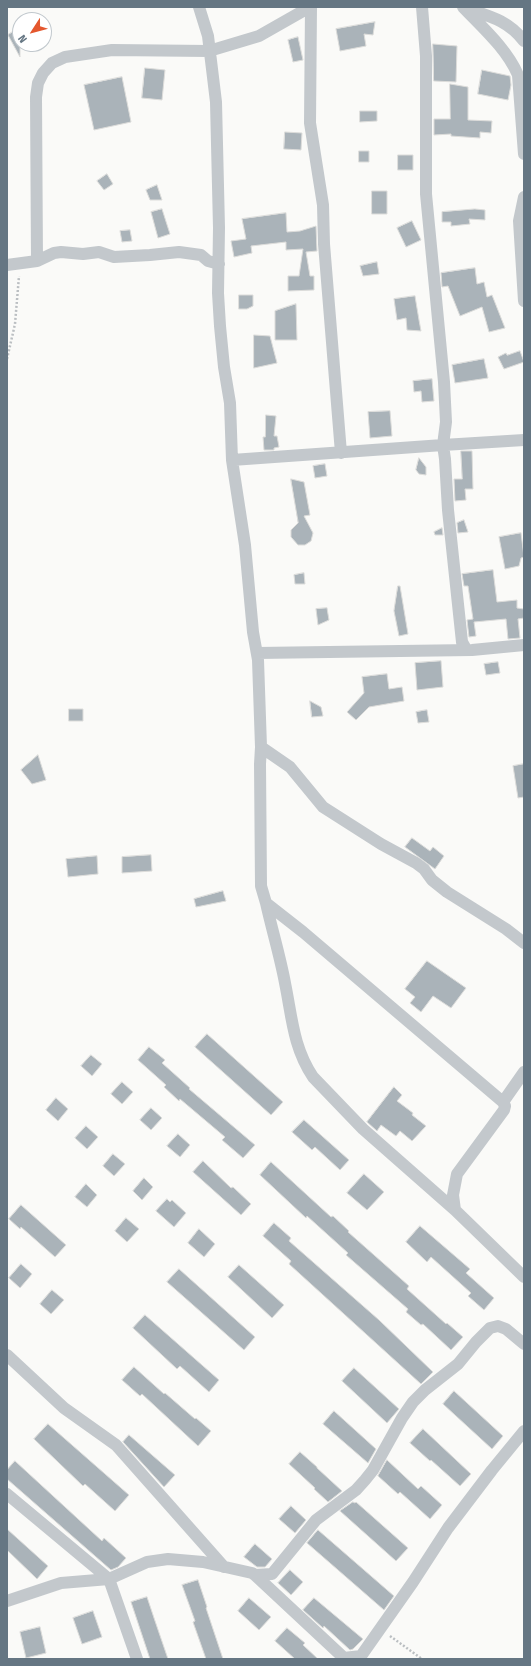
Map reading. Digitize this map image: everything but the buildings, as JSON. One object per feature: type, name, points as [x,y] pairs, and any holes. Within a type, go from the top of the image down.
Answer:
[{"type":"street","points":[[199,7],[208,36],[216,102],[220,326],[230,403],[232,460],[245,545],[253,632],[259,671],[261,747],[261,886],[285,980],[295,1039],[307,1068],[313,1077],[363,1130],[455,1210],[524,1277]]},
{"type":"street","points":[[38,262],[36,97],[38,82],[43,73],[52,63],[65,57],[112,50],[209,51],[259,36],[310,7],[310,123],[323,205],[324,244],[341,453]]},
{"type":"street","points":[[422,7],[426,56],[426,194],[446,415],[443,445],[454,573],[462,642],[466,649]]},
{"type":"street","points":[[463,7],[496,18],[507,24],[517,32],[524,41]]},
{"type":"street","points":[[463,7],[514,64],[518,75],[524,154]]},
{"type":"street","points":[[524,197],[519,221],[524,301]]},
{"type":"street","points":[[7,265],[38,262],[57,252],[81,254],[99,252],[114,257],[179,252],[201,255],[208,261],[219,264]]},
{"type":"street","points":[[232,460],[524,440]]},
{"type":"street","points":[[257,653],[466,649],[524,645]]},
{"type":"street","points":[[261,747],[290,767],[323,807],[381,844],[416,863],[424,869],[432,880],[447,892],[506,929],[524,943]]},
{"type":"street","points":[[266,903],[303,932],[503,1102],[505,1106],[504,1110],[457,1174],[452,1195],[455,1210]]},
{"type":"street","points":[[503,1102],[524,1072]]},
{"type":"street","points":[[255,1576],[272,1574],[313,1524],[328,1510],[356,1490],[373,1470],[402,1418],[413,1402],[425,1390],[458,1364],[490,1328],[498,1326],[506,1329],[524,1344]]},
{"type":"street","points":[[7,1355],[64,1408],[116,1445],[224,1567]]},
{"type":"street","points":[[7,1602],[60,1583],[109,1578],[147,1562],[168,1559],[203,1562],[252,1573],[344,1658],[360,1658],[448,1528],[524,1431]]},
{"type":"street","points":[[7,1494],[109,1578],[138,1659]]},
{"type":"street","points":[[272,1574],[274,1593]]},
{"type":"path","points":[[7,359],[15,324],[20,263]]},
{"type":"path","points":[[380,1629],[422,1659]]}]
